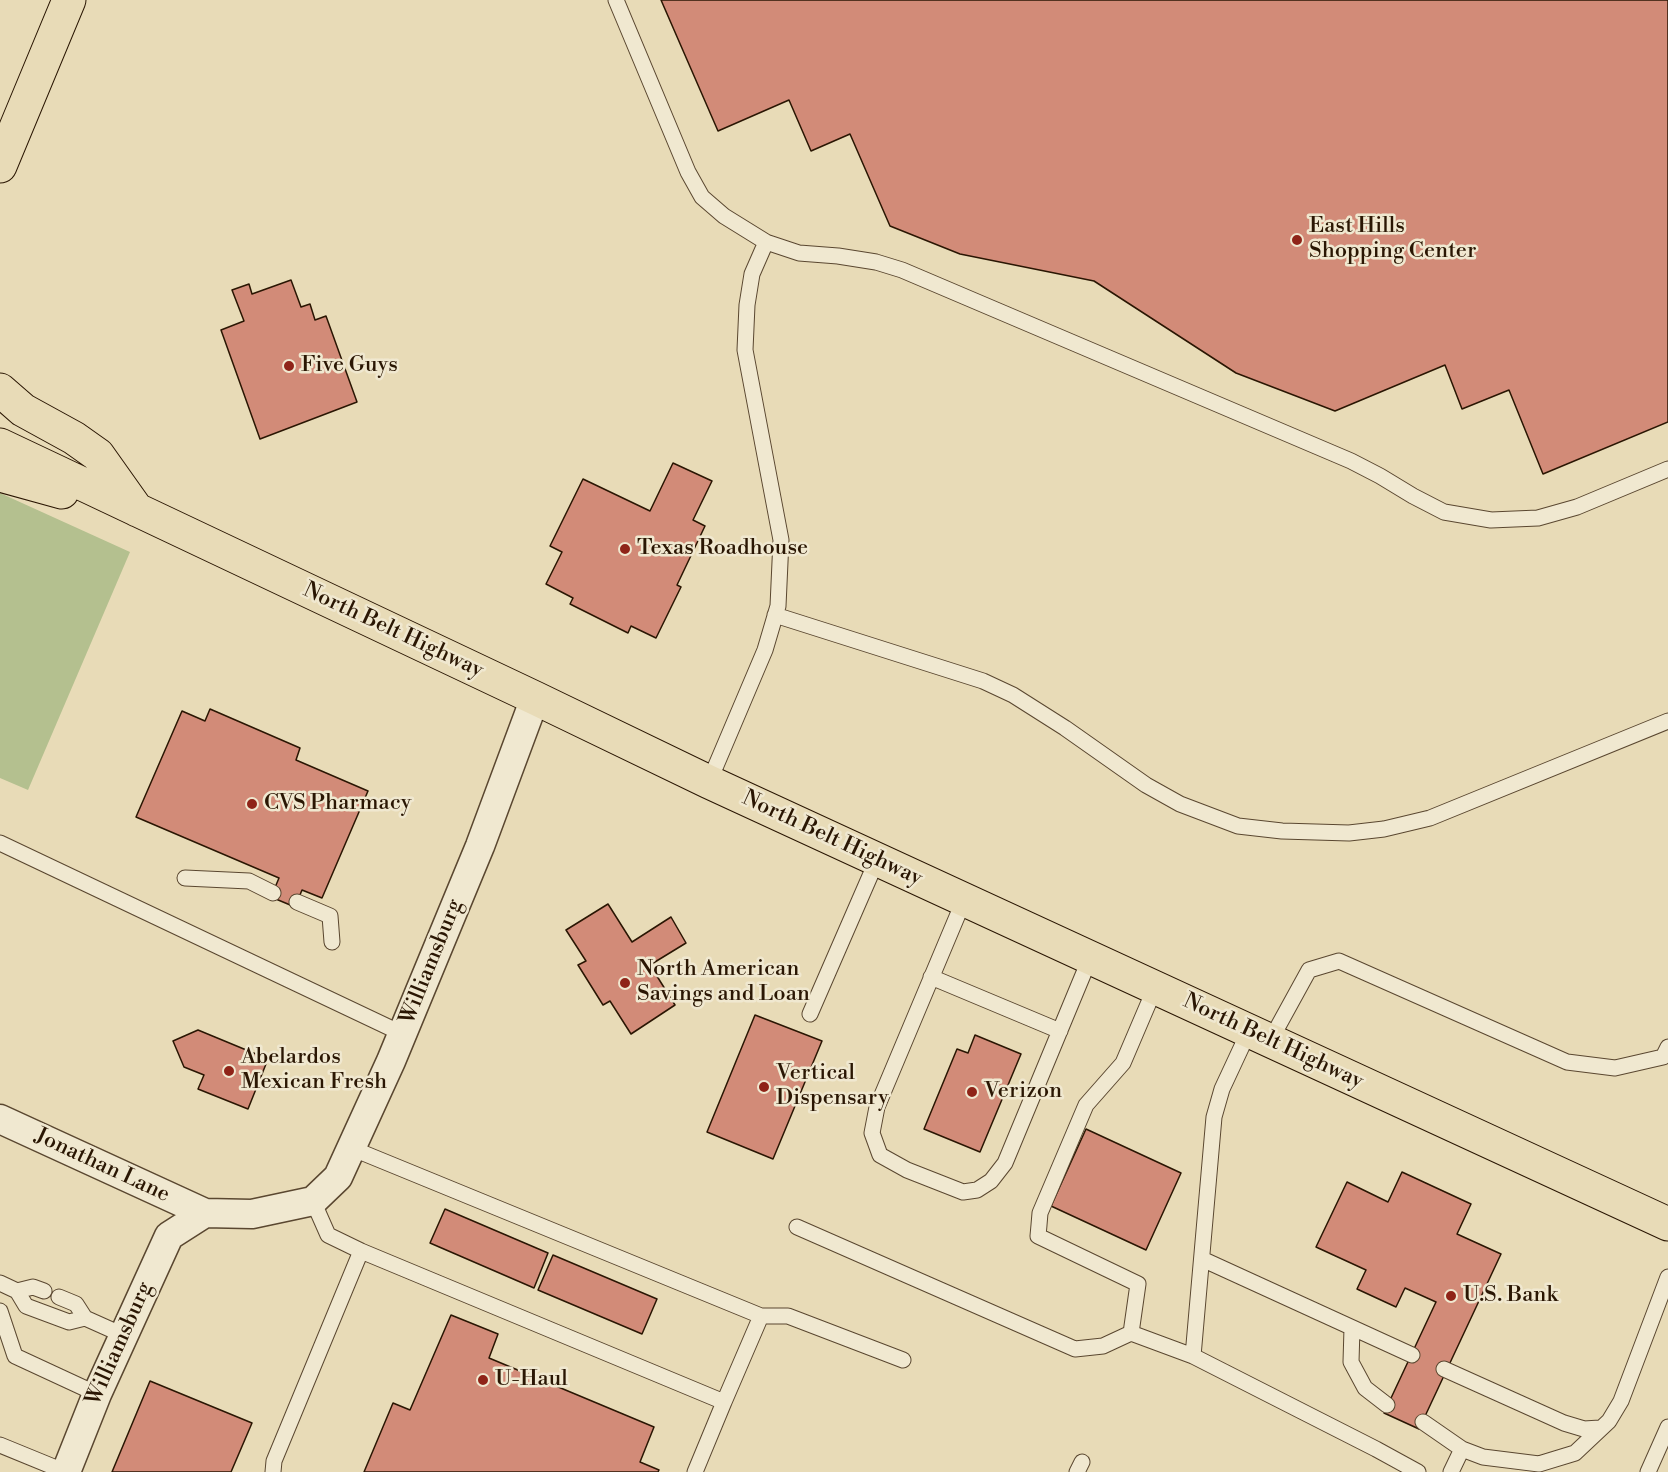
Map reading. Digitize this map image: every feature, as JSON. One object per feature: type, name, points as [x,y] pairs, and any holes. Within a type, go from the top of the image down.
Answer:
[{"type":"main road","points":[[0,166],[69,0]]},
{"type":"main road","points":[[0,123],[29,97]]},
{"type":"main road","points":[[0,390],[23,410],[74,438],[98,455],[138,512]]},
{"type":"main road","name":"North Belt Highway","points":[[0,446],[709,782],[1668,1224]]},
{"type":"main road","points":[[0,476],[138,512]]},
{"type":"street","name":"Williamsburg","points":[[313,1201],[338,1177],[392,1061],[480,846],[535,698]]},
{"type":"street","name":"Jonathan Lane","points":[[0,1119],[205,1213]]},
{"type":"street","points":[[205,1213],[252,1214],[313,1201]]},
{"type":"street","name":"Williamsburg","points":[[66,1472],[97,1394],[169,1236],[205,1213]]},
{"type":"lane","points":[[616,0],[688,172],[702,197],[724,216],[766,242],[799,253],[876,262],[902,270],[1351,461],[1443,512],[1491,520],[1538,518],[1577,507],[1668,469]]},
{"type":"lane","points":[[709,782],[765,650],[778,606],[782,540],[745,350],[747,305],[752,274],[766,242]]},
{"type":"lane","points":[[775,615],[983,681],[1013,695],[1065,728],[1146,785],[1180,804],[1238,826],[1282,831],[1349,833],[1384,829],[1430,818],[1668,721]]},
{"type":"lane","points":[[0,843],[403,1034]]},
{"type":"lane","points":[[810,1014],[877,860]]},
{"type":"lane","points":[[185,878],[249,881],[273,892]]},
{"type":"lane","points":[[964,900],[877,1107],[872,1133],[880,1155],[907,1170],[963,1192],[977,1190],[991,1181],[1005,1163],[1090,958]]},
{"type":"lane","points":[[297,902],[330,916],[332,942]]},
{"type":"lane","points":[[1193,1356],[1214,1117],[1222,1089],[1309,970],[1339,961],[1567,1062],[1616,1068],[1663,1057],[1668,1047]]},
{"type":"lane","points":[[932,977],[1060,1031]]},
{"type":"lane","points":[[1131,1333],[1138,1284],[1038,1236],[1040,1214],[1086,1106],[1123,1063],[1155,988]]},
{"type":"lane","points":[[351,1148],[760,1316],[788,1316],[903,1360]]},
{"type":"lane","points":[[313,1201],[328,1235],[361,1251],[724,1402]]},
{"type":"lane","points":[[797,1227],[1075,1348],[1102,1346],[1131,1333],[1193,1356],[1418,1472]]},
{"type":"lane","points":[[273,1472],[274,1461],[361,1251]]},
{"type":"lane","points":[[1202,1259],[1412,1355]]},
{"type":"lane","points":[[1423,1422],[1462,1449],[1483,1457],[1539,1464],[1575,1453],[1609,1421],[1621,1401],[1668,1277]]},
{"type":"lane","points":[[0,1283],[17,1291],[26,1306],[69,1322],[85,1318]]},
{"type":"lane","points":[[17,1291],[33,1287],[44,1291]]},
{"type":"lane","points":[[59,1297],[76,1304],[85,1318],[123,1335]]},
{"type":"lane","points":[[0,1311],[15,1356],[97,1394]]},
{"type":"lane","points":[[695,1472],[760,1316]]},
{"type":"lane","points":[[1352,1328],[1351,1362],[1365,1388],[1388,1405]]},
{"type":"lane","points":[[1444,1369],[1564,1423],[1584,1429],[1600,1428]]},
{"type":"lane","points":[[1648,1472],[1668,1427]]},
{"type":"lane","points":[[0,1445],[66,1472]]},
{"type":"lane","points":[[1451,1472],[1462,1449]]},
{"type":"green space","points":[[0,493],[130,552],[28,790],[0,778]]},
{"type":"building","name":"East Hills Shopping Center","points":[[661,0],[1668,0],[1668,422],[1543,474],[1509,390],[1462,409],[1445,365],[1335,411],[1236,373],[1094,281],[960,254],[890,226],[850,134],[811,151],[789,100],[718,131]]},
{"type":"building","name":"Five Guys","points":[[291,280],[301,307],[310,304],[315,320],[326,316],[357,402],[260,439],[221,330],[244,321],[232,290],[249,284],[252,294]]},
{"type":"building","name":"Texas Roadhouse","points":[[673,463],[712,481],[693,520],[705,526],[677,585],[681,587],[656,638],[631,626],[628,633],[570,604],[573,598],[546,584],[562,552],[550,546],[583,479],[650,511]]},
{"type":"building","name":"CVS Pharmacy","points":[[210,709],[300,748],[296,760],[368,791],[322,898],[302,890],[295,907],[271,897],[279,878],[136,817],[182,711],[205,721]]},
{"type":"building","name":"North American Savings and Loan","points":[[608,904],[632,942],[671,917],[686,943],[650,965],[675,1005],[631,1034],[610,1001],[603,1005],[578,965],[586,961],[566,930]]},
{"type":"building","name":"Vertical Dispensary","points":[[755,1015],[822,1041],[773,1159],[707,1132]]},
{"type":"building","name":"Abelardos Mexican Fresh","points":[[198,1030],[268,1059],[248,1109],[198,1089],[204,1075],[184,1067],[173,1041]]},
{"type":"building","name":"Verizon","points":[[975,1035],[1021,1054],[980,1152],[924,1129],[957,1049],[968,1053]]},
{"type":"building","points":[[1086,1129],[1181,1173],[1146,1250],[1051,1206]]},
{"type":"building","name":"U.S. Bank","points":[[1402,1172],[1471,1204],[1457,1234],[1501,1254],[1419,1429],[1384,1413],[1436,1302],[1405,1288],[1396,1307],[1357,1289],[1366,1270],[1316,1247],[1347,1182],[1388,1202]]},
{"type":"building","points":[[445,1209],[548,1253],[534,1288],[430,1243]]},
{"type":"building","points":[[553,1255],[657,1299],[642,1334],[538,1290]]},
{"type":"building","name":"U-Haul","points":[[451,1315],[498,1334],[489,1358],[654,1427],[640,1462],[659,1470],[658,1472],[364,1472],[393,1403],[410,1410]]},
{"type":"building","points":[[150,1381],[252,1423],[231,1472],[112,1472]]},
{"type":"place","name":"East Hills Shopping Center","points":[[1297,240]]},
{"type":"place","name":"Five Guys","points":[[289,366]]},
{"type":"place","name":"Texas Roadhouse","points":[[625,549]]},
{"type":"place","name":"CVS Pharmacy","points":[[252,804]]},
{"type":"place","name":"North American Savings and Loan","points":[[625,983]]},
{"type":"place","name":"Abelardos Mexican Fresh","points":[[229,1071]]},
{"type":"place","name":"Vertical Dispensary","points":[[764,1087]]},
{"type":"place","name":"Verizon","points":[[972,1092]]},
{"type":"place","name":"U.S. Bank","points":[[1451,1296]]},
{"type":"place","name":"U-Haul","points":[[483,1380]]}]
